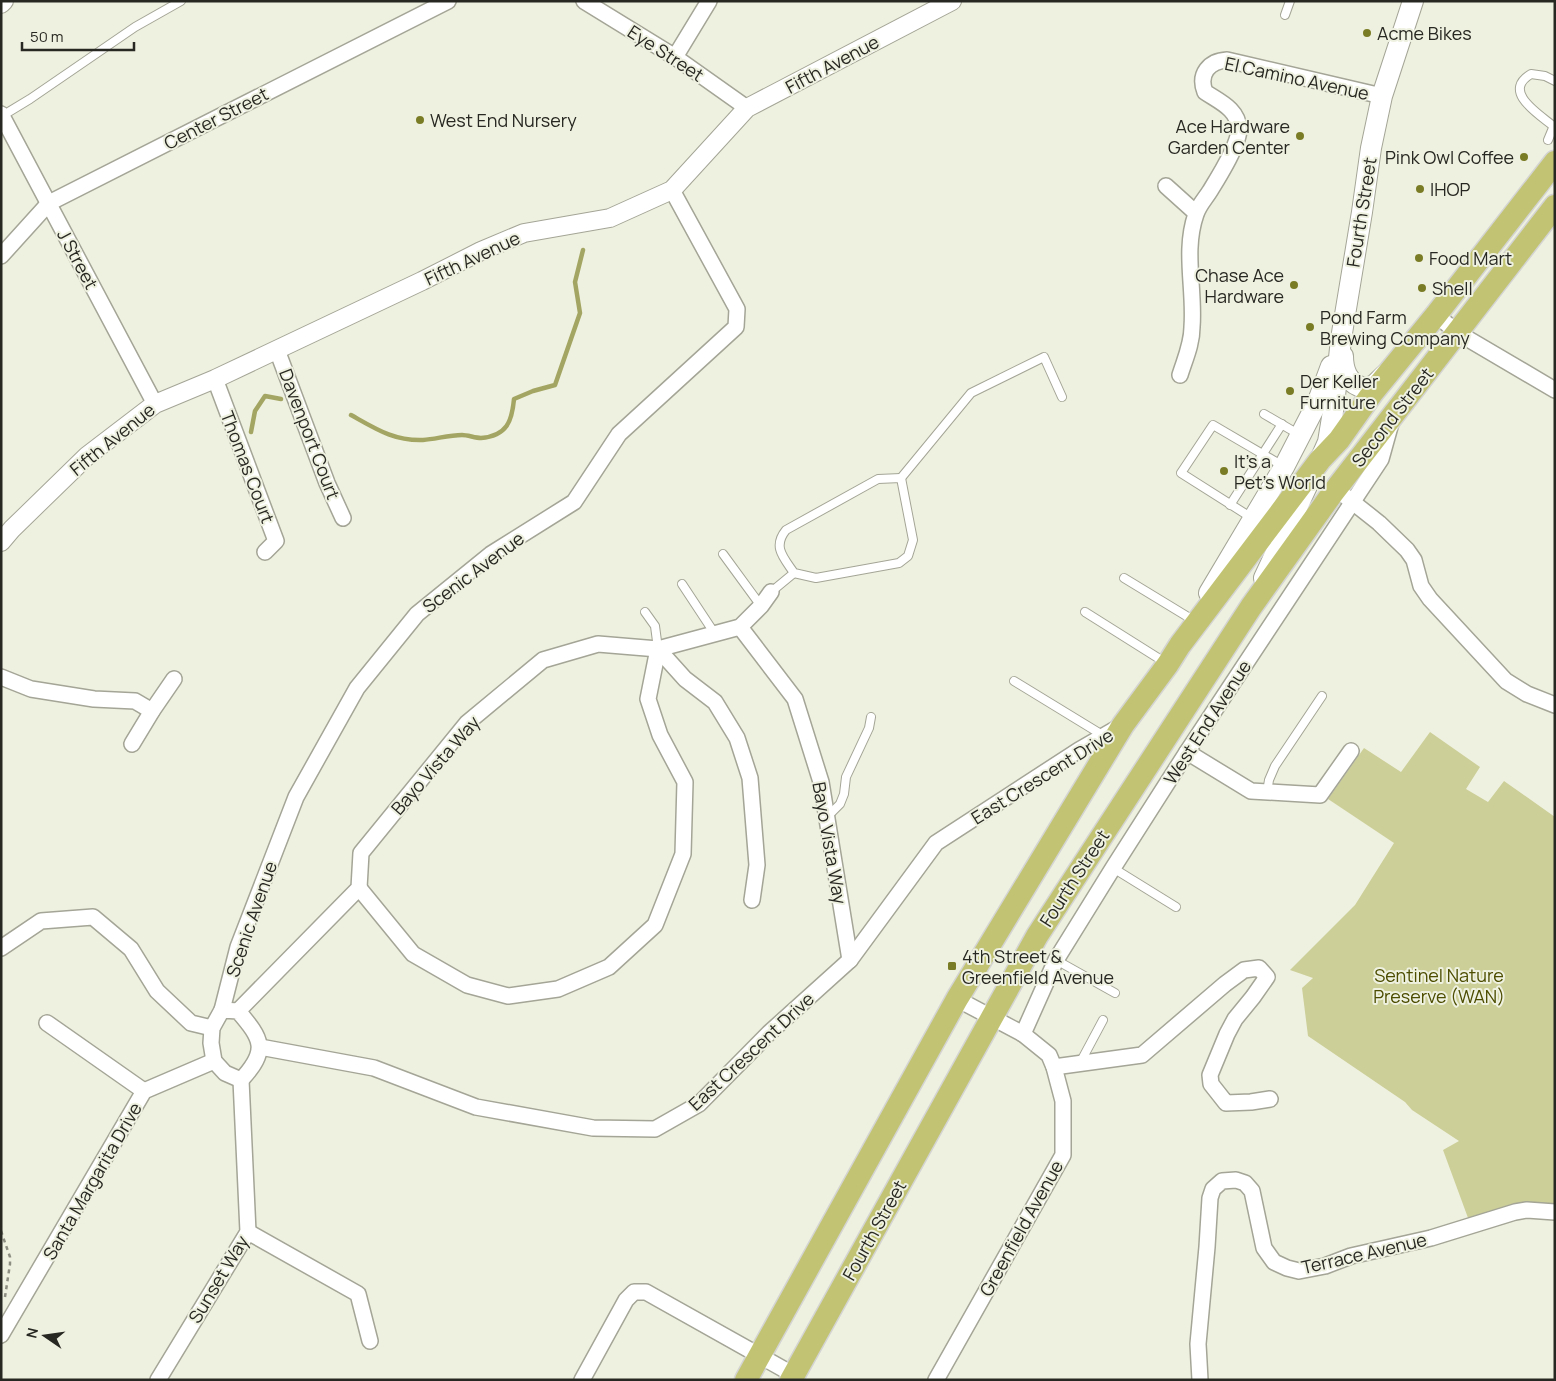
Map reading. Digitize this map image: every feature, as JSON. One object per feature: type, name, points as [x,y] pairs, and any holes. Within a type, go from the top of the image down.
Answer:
[{"type":"main road","name":"Fourth Street","points":[[792,1377],[1037,936],[1251,607],[1320,460],[1328,442],[1333,414],[1342,339],[1371,148],[1382,96],[1413,1]]},
{"type":"main road","name":"Second Street","points":[[1320,460],[1339,440],[1373,392],[1436,315],[1555,162]]},
{"type":"main road","name":"Second Street","points":[[1251,607],[1340,484],[1555,206]]},
{"type":"main road","name":"Fourth Street","points":[[1180,645],[1192,620],[1284,467],[1318,401],[1342,339]]},
{"type":"main road","points":[[1342,339],[1344,367],[1347,376],[1360,387],[1373,385],[1394,368]]},
{"type":"main road","points":[[1340,484],[1352,445],[1373,392]]},
{"type":"main road","name":"Fourth Street","points":[[746,1380],[957,999],[1113,731],[1168,664],[1180,645],[1320,460]]},
{"type":"street","name":"Center Street","points":[[1,256],[49,203],[448,1]]},
{"type":"street","name":"Eye Street","points":[[584,1],[675,57],[747,108]]},
{"type":"street","points":[[675,57],[710,1]]},
{"type":"street","name":"Fifth Avenue","points":[[1,542],[87,456],[154,404],[215,380],[481,251],[524,233],[610,218],[672,190],[747,108],[952,1]]},
{"type":"street","name":"El Camino Avenue","points":[[1180,375],[1190,346],[1192,329],[1189,259],[1190,240],[1196,213],[1229,158],[1239,131],[1235,114],[1205,92],[1202,80],[1209,67],[1217,61],[1227,60],[1382,96]]},
{"type":"street","name":"J Street","points":[[2,115],[154,404]]},
{"type":"street","points":[[1166,186],[1196,213]]},
{"type":"street","name":"Scenic Avenue","points":[[230,1011],[238,947],[296,797],[357,688],[416,614],[491,554],[574,502],[619,434],[736,327],[737,309],[672,190]]},
{"type":"street","points":[[1436,315],[1458,333],[1555,390]]},
{"type":"street","name":"Davenport Court","points":[[277,350],[327,483],[343,518]]},
{"type":"street","name":"Thomas Court","points":[[215,380],[276,541],[265,552]]},
{"type":"street","name":"West End Avenue","points":[[1023,1034],[1056,960],[1113,868],[1187,752],[1381,459],[1394,414]]},
{"type":"street","points":[[1340,484],[1344,495],[1352,503],[1407,550],[1414,560],[1421,586],[1430,599],[1506,681],[1527,694],[1555,705]]},
{"type":"street","points":[[740,628],[761,606],[771,592]]},
{"type":"street","name":"Bayo Vista Way","points":[[359,888],[361,852],[467,722],[543,660],[598,644],[658,649],[740,628],[795,699],[821,782],[850,960]]},
{"type":"street","points":[[230,1011],[253,1029],[260,1047],[254,1066],[241,1080],[225,1073],[214,1061],[210,1043],[212,1028],[359,888],[413,954],[467,986],[508,996],[558,989],[609,967],[655,925],[683,854],[685,782],[660,735],[648,699],[658,649]]},
{"type":"street","points":[[658,649],[685,678],[715,702],[737,738],[750,778],[757,865],[752,900]]},
{"type":"street","points":[[1,677],[31,689],[94,699],[135,701],[152,711]]},
{"type":"street","points":[[132,744],[174,680]]},
{"type":"street","name":"East Crescent Drive","points":[[260,1047],[374,1068],[476,1107],[593,1128],[655,1129],[699,1104],[769,1033],[850,960],[936,843],[1079,750],[1113,731]]},
{"type":"street","points":[[1187,752],[1251,791],[1320,795],[1351,751]]},
{"type":"street","points":[[1,948],[41,921],[93,917],[131,950],[157,992],[191,1023],[212,1028]]},
{"type":"street","points":[[1054,1067],[1142,1055],[1225,984],[1244,970],[1259,968],[1267,977],[1226,1034],[1210,1075],[1211,1084],[1226,1103],[1270,1099]]},
{"type":"street","name":"Greenfield Avenue","points":[[941,1378],[1063,1155],[1063,1101],[1049,1055],[1023,1034],[957,999]]},
{"type":"street","points":[[47,1023],[144,1091]]},
{"type":"street","name":"Santa Margarita Drive","points":[[4,1330],[144,1091],[214,1061]]},
{"type":"street","name":"Sunset Way","points":[[158,1380],[248,1232],[241,1080]]},
{"type":"street","name":"Terrace Avenue","points":[[1200,1380],[1198,1344],[1208,1247],[1210,1198],[1213,1189],[1222,1181],[1236,1180],[1246,1183],[1252,1191],[1264,1248],[1274,1262],[1299,1271],[1325,1266],[1351,1256],[1431,1238],[1515,1212],[1527,1210],[1555,1212]]},
{"type":"street","points":[[248,1232],[358,1294],[370,1342]]},
{"type":"street","points":[[582,1380],[626,1300],[634,1292],[646,1292],[760,1355],[792,1377]]},
{"type":"lane","points":[[2,115],[30,99],[135,26],[181,1]]},
{"type":"lane","points":[[1285,15],[1290,1]]},
{"type":"lane","points":[[1548,140],[1553,128],[1552,125],[1525,103],[1521,96],[1520,86],[1522,81],[1531,74],[1545,76],[1555,81]]},
{"type":"lane","points":[[794,574],[779,549],[779,538],[786,530],[878,479],[901,478],[971,393],[1044,357],[1062,397]]},
{"type":"lane","points":[[1264,414],[1300,435]]},
{"type":"lane","points":[[1230,504],[1282,424]]},
{"type":"lane","points":[[1253,519],[1181,473],[1213,425],[1284,467]]},
{"type":"lane","points":[[771,592],[794,574],[816,578],[899,563],[908,556],[913,540],[901,478]]},
{"type":"lane","points":[[722,554],[761,606]]},
{"type":"lane","points":[[1124,578],[1192,620]]},
{"type":"lane","points":[[682,584],[715,634]]},
{"type":"lane","points":[[645,612],[654,626],[658,649]]},
{"type":"lane","points":[[1085,612],[1168,664]]},
{"type":"lane","points":[[1014,681],[1113,731]]},
{"type":"lane","points":[[1267,792],[1269,780],[1275,766],[1322,696]]},
{"type":"lane","points":[[826,817],[840,804],[844,794],[846,777],[869,728],[871,717]]},
{"type":"lane","points":[[1113,868],[1176,907]]},
{"type":"lane","points":[[1056,960],[1115,993]]},
{"type":"lane","points":[[1080,1063],[1103,1020]]},
{"type":"path","points":[[1,1231],[10,1256],[3,1305],[4,1330]]},
{"type":"green space","name":"Sentinel Nature Preserve (WAN)","points":[[1430,732],[1480,767],[1466,789],[1488,802],[1504,781],[1555,817],[1555,1211],[1471,1226],[1443,1150],[1459,1141],[1308,1036],[1302,988],[1313,978],[1290,970],[1355,905],[1394,843],[1328,799],[1364,748],[1401,772]]},
{"type":"waterway","points":[[351,415],[386,433],[413,440],[462,435],[481,438],[490,437],[502,431],[510,420],[514,399],[555,385],[580,313],[575,282],[583,250]]},
{"type":"waterway","points":[[251,432],[255,411],[265,396],[281,399]]},
{"type":"place","name":"Acme Bikes","points":[[1367,33]]},
{"type":"place","name":"West End Nursery","points":[[420,120]]},
{"type":"place","name":"Ace Hardware Garden Center","points":[[1300,136]]},
{"type":"place","name":"Pink Owl Coffee","points":[[1524,157]]},
{"type":"place","name":"IHOP","points":[[1420,189]]},
{"type":"place","name":"Food Mart","points":[[1419,258]]},
{"type":"place","name":"Chase Ace Hardware","points":[[1294,285]]},
{"type":"place","name":"Shell","points":[[1422,288]]},
{"type":"place","name":"Pond Farm Brewing Company","points":[[1310,327]]},
{"type":"place","name":"Der Keller Furniture","points":[[1290,391]]},
{"type":"place","name":"It's a Pet's World","points":[[1224,471]]},
{"type":"place","name":"4th Street & Greenfield Avenue","points":[[952,966]]}]
